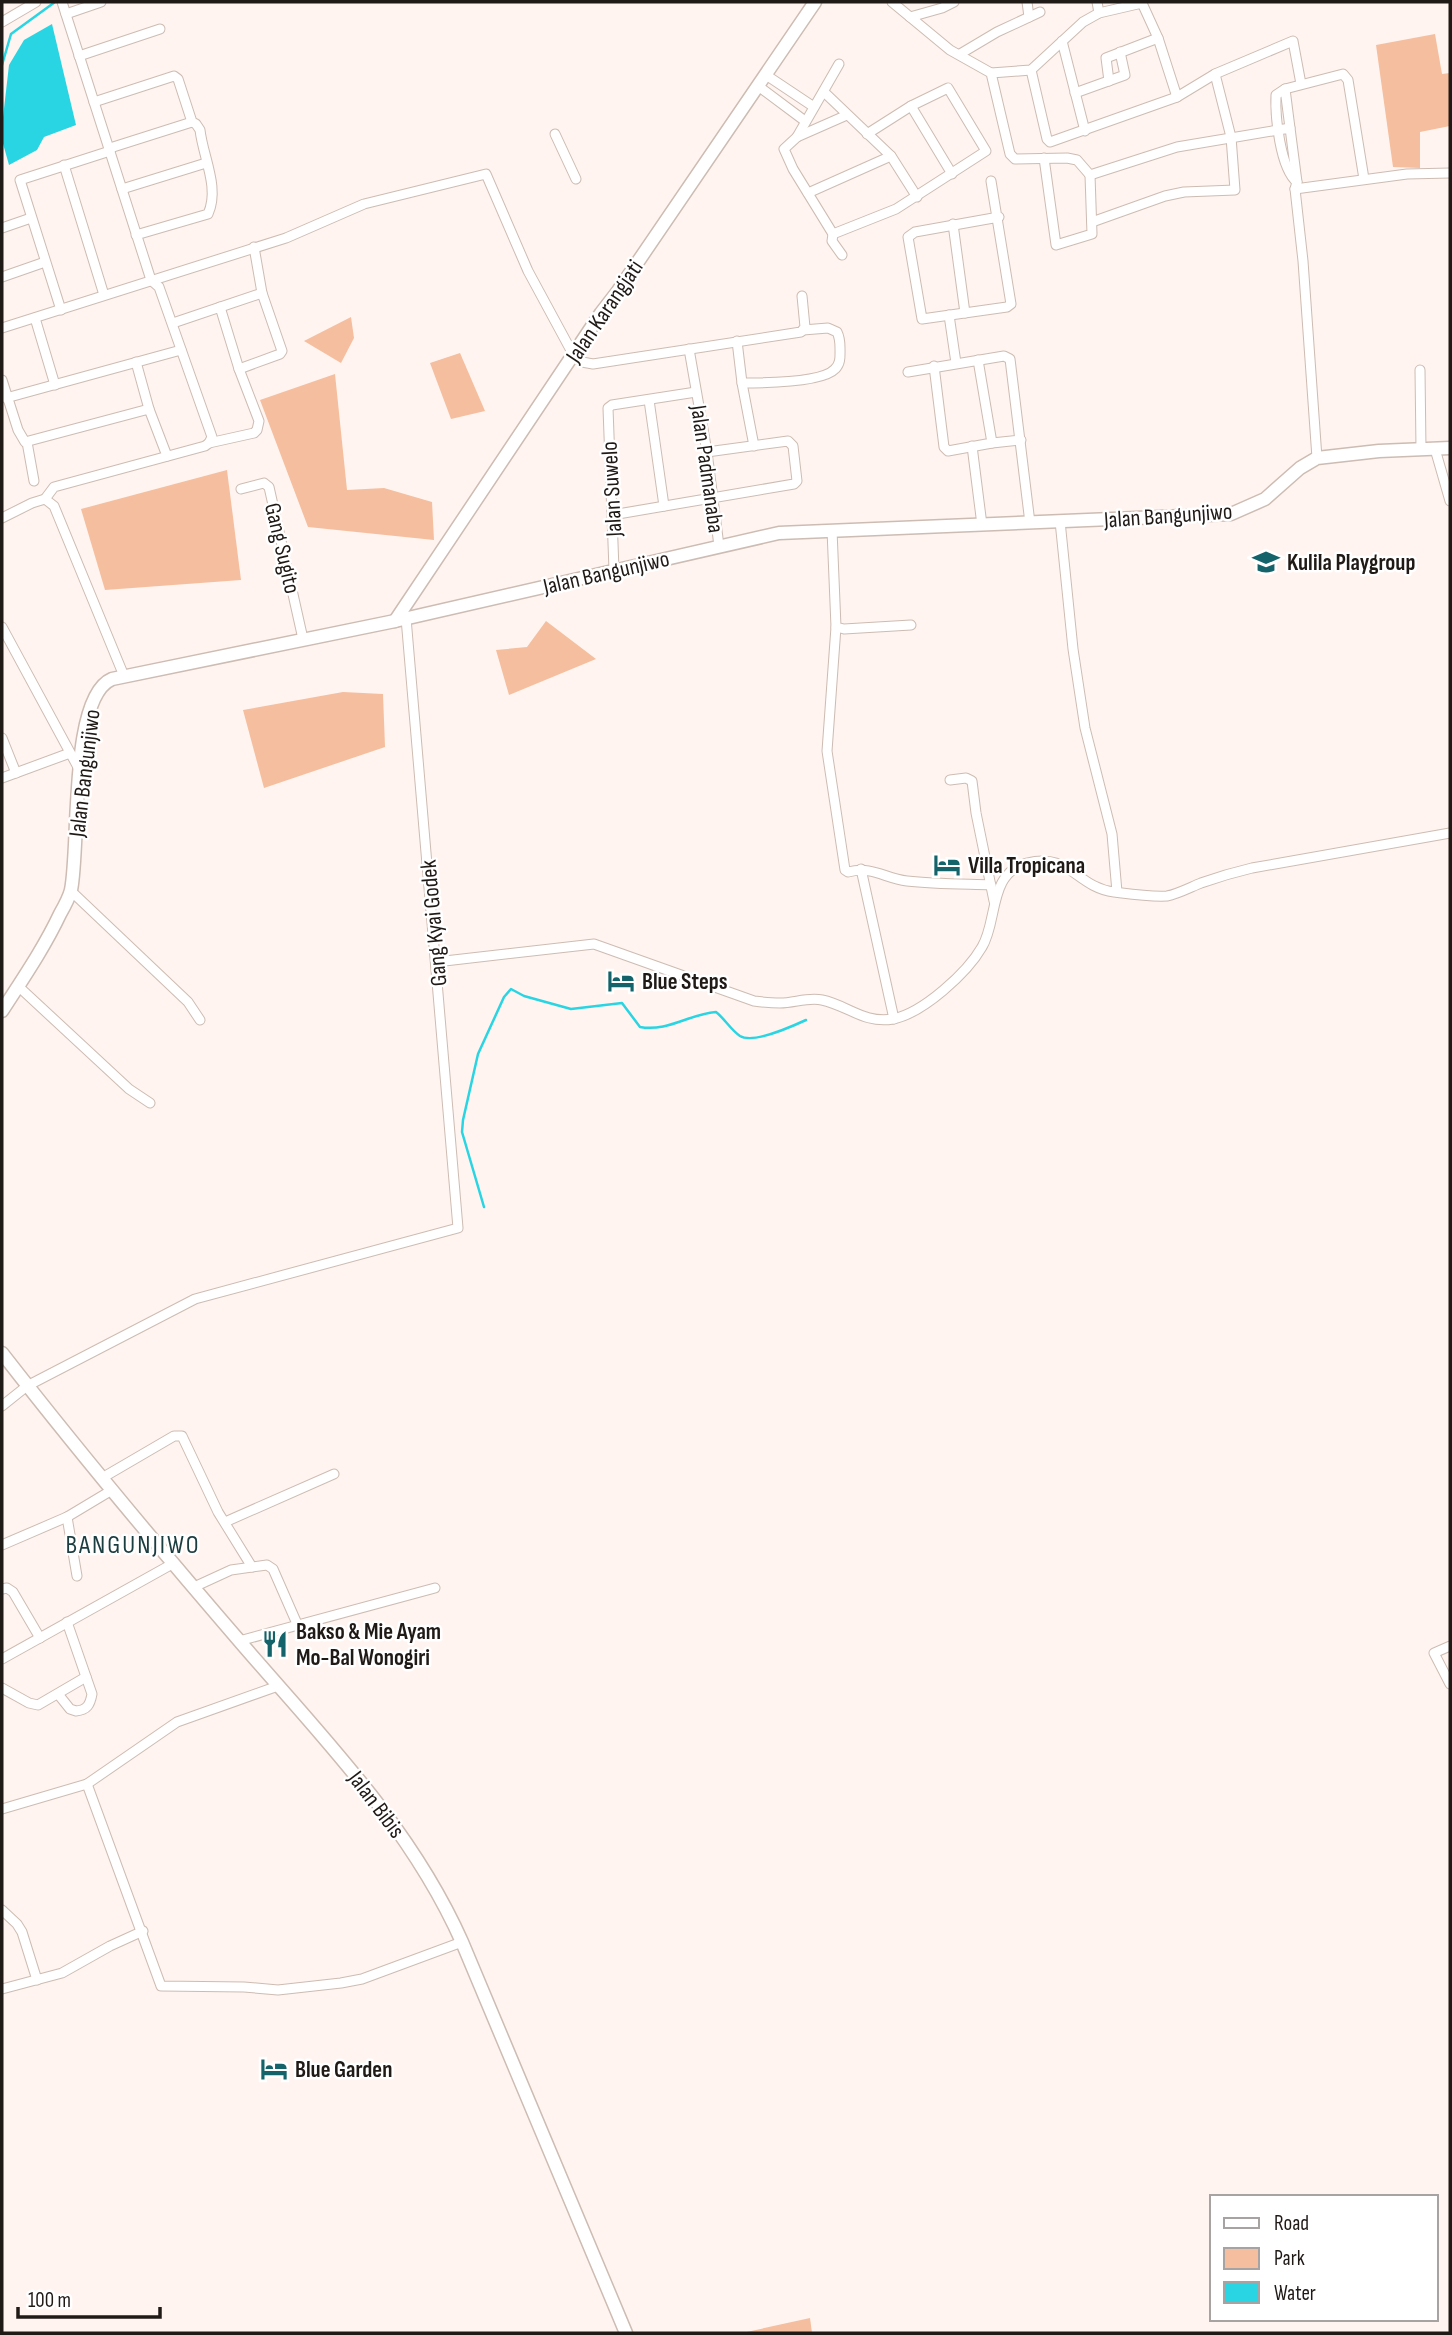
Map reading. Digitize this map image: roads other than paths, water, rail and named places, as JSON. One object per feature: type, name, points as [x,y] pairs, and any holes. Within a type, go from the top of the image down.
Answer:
[{"type":"main road","name":"Jalan Karangjati","points":[[401,619],[601,313],[815,2]]},
{"type":"main road","name":"Jalan Bangunjiwo","points":[[2,1011],[54,928],[71,891],[79,769],[92,699],[107,681],[401,619],[779,533],[1231,514],[1265,499],[1300,468],[1317,458],[1378,451],[1450,448]]},
{"type":"main road","name":"Jalan Bibis","points":[[2,1353],[102,1479],[353,1771],[397,1828],[446,1907],[462,1942],[626,2333]]},
{"type":"street","points":[[2,22],[23,6],[36,2]]},
{"type":"street","points":[[62,2],[151,281],[159,287],[211,434],[209,443]]},
{"type":"street","points":[[66,14],[101,2]]},
{"type":"street","points":[[892,2],[950,50],[991,74],[1031,70],[1083,22],[1098,13],[1143,3],[1158,38],[1177,97]]},
{"type":"street","points":[[910,17],[954,2]]},
{"type":"street","points":[[1027,2],[1029,17]]},
{"type":"street","points":[[1097,2],[1098,13]]},
{"type":"street","points":[[960,54],[1040,12]]},
{"type":"street","points":[[79,56],[160,29]]},
{"type":"street","points":[[1109,81],[1105,60],[1158,38]]},
{"type":"street","points":[[1062,41],[1085,131]]},
{"type":"street","points":[[1031,70],[1048,141],[1085,131],[1177,97],[1215,74],[1293,41],[1301,84]]},
{"type":"street","points":[[1075,93],[1125,75],[1120,52]]},
{"type":"street","points":[[797,137],[839,64]]},
{"type":"street","points":[[991,74],[1010,154],[1014,159],[1044,158],[1077,159],[1090,175],[1092,234],[1054,244],[1044,158]]},
{"type":"street","points":[[1092,222],[1165,196],[1184,192],[1235,190],[1231,137],[1215,74]]},
{"type":"street","points":[[1296,186],[1289,175],[1277,131],[1277,93],[1343,74],[1346,76],[1364,179]]},
{"type":"street","points":[[94,102],[174,76],[192,121],[200,130],[211,181],[208,214],[136,235]]},
{"type":"street","points":[[762,81],[814,107]]},
{"type":"street","points":[[762,81],[805,121]]},
{"type":"street","points":[[833,234],[896,209],[986,152],[948,88],[911,106],[867,134]]},
{"type":"street","points":[[1285,89],[1303,261],[1317,458]]},
{"type":"street","points":[[824,92],[891,156],[917,197]]},
{"type":"street","points":[[911,106],[952,174]]},
{"type":"street","points":[[842,256],[834,245],[833,234],[784,151],[797,137],[847,115]]},
{"type":"street","points":[[61,310],[20,178],[192,121]]},
{"type":"street","points":[[1090,175],[1177,147],[1290,128]]},
{"type":"street","points":[[555,134],[576,179]]},
{"type":"street","points":[[808,193],[891,156]]},
{"type":"street","points":[[122,189],[206,163]]},
{"type":"street","points":[[64,165],[104,295]]},
{"type":"street","points":[[1296,186],[1407,174],[1450,173]]},
{"type":"street","points":[[2,328],[286,238],[364,204],[485,174],[528,271],[574,356],[582,362],[593,363],[803,330],[828,328],[837,332],[840,359],[836,369],[820,376],[777,382],[742,383]]},
{"type":"street","points":[[991,181],[999,217],[1011,304],[1007,307],[922,319],[907,240],[910,235],[953,224],[999,217]]},
{"type":"street","points":[[2,228],[31,218]]},
{"type":"street","points":[[953,224],[965,313]]},
{"type":"street","points":[[239,369],[282,353],[262,293],[254,247]]},
{"type":"street","points":[[2,277],[45,262]]},
{"type":"street","points":[[173,323],[262,293]]},
{"type":"street","points":[[802,296],[803,330]]},
{"type":"street","points":[[2,518],[45,499],[54,487],[257,430],[259,421],[220,307]]},
{"type":"street","points":[[949,315],[956,363]]},
{"type":"street","points":[[35,318],[55,384]]},
{"type":"street","points":[[737,341],[754,446]]},
{"type":"street","name":"Jalan Padmanaba","points":[[689,349],[707,452],[719,546]]},
{"type":"street","points":[[6,398],[181,350]]},
{"type":"street","points":[[908,372],[1004,356],[1010,359],[1030,523]]},
{"type":"street","points":[[978,360],[992,443]]},
{"type":"street","points":[[136,362],[149,409],[167,456]]},
{"type":"street","points":[[934,366],[944,447],[948,451],[1021,440]]},
{"type":"street","points":[[1420,370],[1428,449],[1450,500]]},
{"type":"street","points":[[2,380],[18,430],[27,442],[34,481]]},
{"type":"street","points":[[664,506],[649,400],[696,392]]},
{"type":"street","name":"Jalan Suwelo","points":[[614,570],[608,408],[612,405],[649,400]]},
{"type":"street","points":[[27,442],[149,409]]},
{"type":"street","points":[[612,515],[797,481],[791,442],[707,452]]},
{"type":"street","points":[[972,446],[982,524]]},
{"type":"street","name":"Gang Sugito","points":[[240,489],[264,483],[269,487],[303,639]]},
{"type":"street","points":[[45,499],[54,506],[124,676]]},
{"type":"street","points":[[1060,521],[1073,649],[1085,728],[1112,834],[1117,892]]},
{"type":"street","points":[[832,530],[836,627],[827,751],[845,870],[879,872],[907,881],[991,885]]},
{"type":"street","name":"Gang Kyai Godek","points":[[27,1386],[195,1299],[458,1228],[436,962],[401,619]]},
{"type":"street","points":[[836,627],[844,629],[911,625]]},
{"type":"street","points":[[2,626],[79,769]]},
{"type":"street","points":[[2,738],[16,773]]},
{"type":"street","points":[[2,778],[70,753]]},
{"type":"street","points":[[950,780],[966,778],[972,781],[975,813],[994,901]]},
{"type":"street","points":[[436,962],[594,944],[754,1001],[779,1003],[822,1000],[857,1016],[894,1019],[921,1007],[965,970],[984,945],[994,901],[1005,878],[1014,868],[1027,863],[1049,860],[1066,865],[1087,884],[1117,892],[1168,896],[1223,875],[1252,868],[1450,833]]},
{"type":"street","points":[[861,869],[894,1019]]},
{"type":"street","points":[[71,891],[188,1002],[200,1020]]},
{"type":"street","points":[[18,986],[129,1089],[150,1103]]},
{"type":"street","points":[[2,1406],[27,1386]]},
{"type":"street","points":[[102,1479],[174,1436],[181,1436],[225,1522],[252,1567]]},
{"type":"street","points":[[225,1522],[334,1474]]},
{"type":"street","points":[[2,1545],[67,1517],[112,1490]]},
{"type":"street","points":[[67,1517],[77,1576]]},
{"type":"street","points":[[2,1658],[174,1563]]},
{"type":"street","points":[[194,1587],[231,1570],[267,1565],[273,1569],[298,1626]]},
{"type":"street","points":[[2,1589],[7,1588],[13,1592],[40,1638]]},
{"type":"street","points":[[239,1641],[435,1588]]},
{"type":"street","points":[[58,1694],[70,1709],[76,1711],[87,1708],[92,1694],[67,1622]]},
{"type":"street","points":[[1450,1646],[1434,1653],[1450,1684]]},
{"type":"street","points":[[2,1688],[34,1705],[44,1703],[86,1677]]},
{"type":"street","points":[[2,1808],[87,1784],[177,1722],[278,1686]]},
{"type":"street","points":[[87,1784],[142,1931],[158,1983],[164,1987],[244,1987],[278,1990],[341,1983],[362,1979],[462,1942]]},
{"type":"street","points":[[2,1910],[18,1924],[37,1980]]},
{"type":"street","points":[[2,1989],[62,1973],[142,1931]]},
{"type":"water","points":[[52,24],[76,125],[44,137],[37,150],[9,165],[2,140],[2,126],[9,65],[24,40]]},
{"type":"waterway","points":[[2,65],[11,34],[55,2]]},
{"type":"waterway","points":[[484,1207],[462,1132],[463,1120],[478,1054],[504,997],[511,989],[524,996],[571,1009],[622,1003],[640,1027],[660,1027],[716,1012],[740,1036],[754,1038],[806,1020]]},
{"type":"place","name":"Kulila Playgroup","points":[[1266,562]]},
{"type":"place","name":"Villa Tropicana","points":[[947,865]]},
{"type":"place","name":"Blue Steps","points":[[621,981]]},
{"type":"place","name":"Bakso & Mie Ayam Mo-Bal Wonogiri","points":[[275,1644]]},
{"type":"place","name":"Blue Garden","points":[[274,2069]]},
{"type":"district","name":"BANGUNJIWO","points":[[133,1544]]}]
